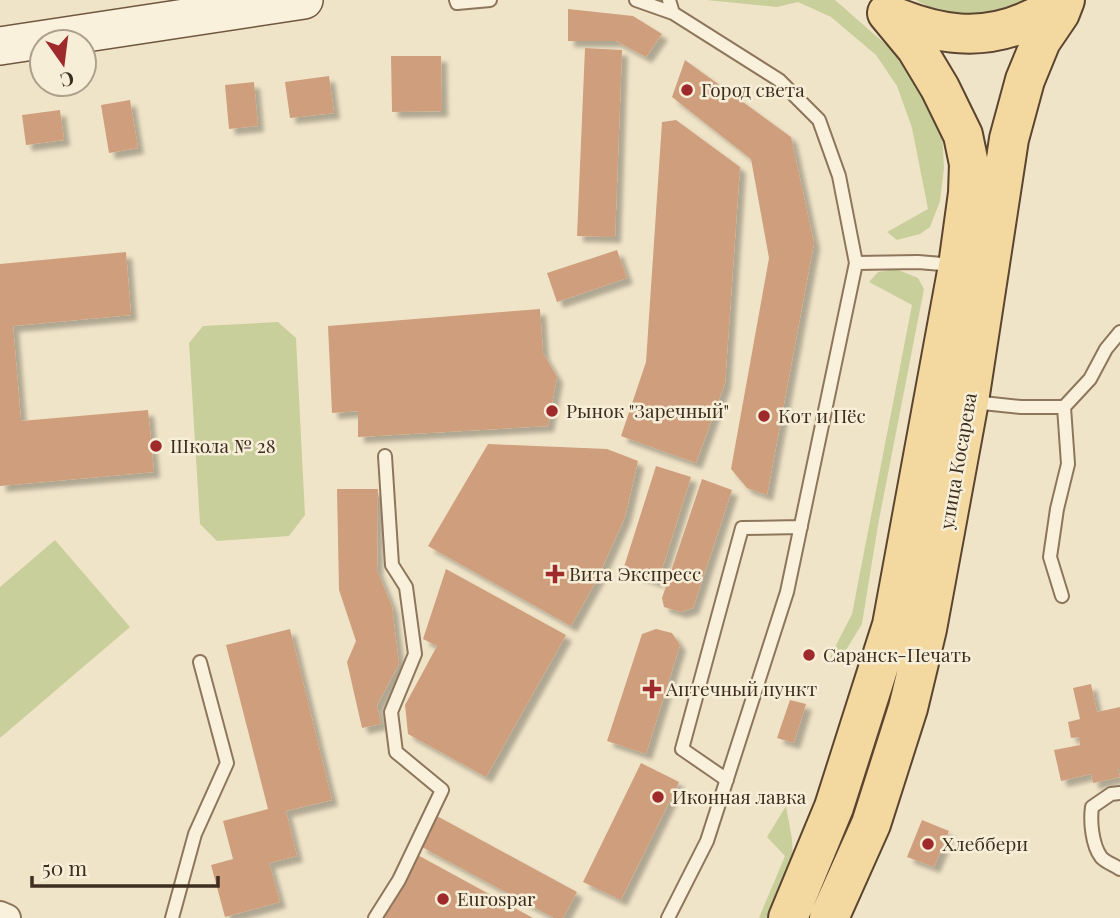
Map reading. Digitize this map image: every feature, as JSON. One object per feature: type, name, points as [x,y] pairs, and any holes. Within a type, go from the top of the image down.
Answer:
[{"type":"main road","points":[[0,46],[304,0]]},
{"type":"main road","points":[[879,6],[913,25],[953,34],[996,32],[1034,19],[1062,0]]},
{"type":"main road","name":"улица Косарева","points":[[814,914],[871,824],[908,708],[927,629],[970,401],[1009,139],[1025,80],[1041,41],[1060,13],[1062,0]]},
{"type":"main road","name":"улица Косарева","points":[[814,914],[834,807],[892,625],[958,266],[968,193],[969,164],[963,135],[940,88],[916,48],[879,6]]},
{"type":"street","points":[[0,915],[7,918]]},
{"type":"lane","points":[[456,0],[457,3],[491,0]]},
{"type":"lane","points":[[636,0],[673,13],[779,80],[819,120],[839,176],[856,262],[787,592],[707,841],[668,918]]},
{"type":"lane","points":[[669,0],[673,13]]},
{"type":"lane","points":[[856,262],[918,262],[958,266]]},
{"type":"lane","points":[[1062,596],[1050,557],[1057,509],[1068,464],[1064,407],[1090,379],[1106,349],[1120,332]]},
{"type":"lane","points":[[970,401],[1021,407],[1064,407]]},
{"type":"lane","points":[[375,918],[399,880],[442,790],[396,752],[391,712],[415,654],[406,587],[391,565],[385,456]]},
{"type":"lane","points":[[727,780],[682,749],[742,528],[801,527]]},
{"type":"lane","points":[[172,918],[195,834],[227,763],[200,662]]},
{"type":"lane","points":[[1120,793],[1111,794],[1092,807],[1090,819],[1093,839],[1101,858],[1120,869]]},
{"type":"green space","points":[[706,0],[835,0],[891,49],[914,79],[942,129],[944,168],[940,201],[930,227],[920,234],[897,240],[887,232],[928,209],[912,128],[897,86],[876,55],[831,17],[798,2],[777,7]]},
{"type":"green space","points":[[916,0],[1033,0],[999,14],[959,15],[930,8]]},
{"type":"green space","points":[[896,269],[918,278],[924,289],[878,525],[862,624],[846,650],[836,659],[830,657],[852,614],[912,305],[869,282],[878,272]]},
{"type":"green space","points":[[278,322],[296,338],[305,515],[289,536],[217,541],[200,524],[189,343],[203,326]]},
{"type":"green space","points":[[55,540],[130,627],[0,738],[0,587]]},
{"type":"green space","points":[[786,806],[793,861],[769,918],[759,918],[785,856],[767,837]]},
{"type":"building","points":[[568,9],[633,16],[662,34],[646,57],[616,41],[568,41]]},
{"type":"building","points":[[585,48],[622,50],[615,237],[577,236]]},
{"type":"building","points":[[391,56],[441,56],[442,111],[392,112]]},
{"type":"building","points":[[685,60],[791,137],[814,243],[767,495],[747,488],[731,469],[769,258],[751,159],[672,97]]},
{"type":"building","points":[[329,76],[334,113],[290,118],[285,82]]},
{"type":"building","points":[[254,82],[258,126],[229,129],[225,85]]},
{"type":"building","points":[[130,100],[138,148],[109,153],[101,105]]},
{"type":"building","points":[[60,110],[64,140],[26,145],[22,115]]},
{"type":"building","points":[[676,120],[740,167],[725,383],[696,463],[621,436],[646,362],[662,122]]},
{"type":"building","points":[[617,250],[627,278],[557,302],[547,273]]},
{"type":"building","points":[[126,252],[131,315],[13,326],[21,421],[148,410],[154,472],[0,486],[0,264]]},
{"type":"building","points":[[540,309],[543,353],[557,377],[548,426],[358,437],[358,411],[332,413],[328,326]]},
{"type":"building","points":[[488,444],[607,449],[638,461],[625,517],[597,579],[571,626],[428,546]]},
{"type":"building","points":[[656,466],[691,477],[658,582],[623,570]]},
{"type":"building","points":[[702,479],[732,490],[693,608],[681,612],[664,607],[662,598]]},
{"type":"building","points":[[337,489],[378,489],[377,570],[392,607],[399,664],[377,705],[381,724],[362,728],[347,662],[356,641],[339,590]]},
{"type":"building","points":[[446,569],[566,635],[486,777],[408,734],[405,705],[437,646],[423,639]]},
{"type":"building","points":[[290,629],[332,800],[286,811],[297,856],[269,863],[280,902],[225,917],[211,865],[233,859],[223,821],[268,809],[226,645]]},
{"type":"building","points":[[656,629],[672,633],[680,645],[646,754],[607,741],[642,634]]},
{"type":"building","points":[[1091,684],[1097,712],[1120,707],[1120,777],[1093,783],[1091,774],[1061,781],[1054,750],[1080,745],[1079,737],[1071,738],[1068,722],[1080,719],[1073,688]]},
{"type":"building","points":[[790,700],[806,704],[794,743],[777,738]]},
{"type":"building","points":[[641,763],[679,782],[621,900],[583,882]]},
{"type":"building","points":[[437,816],[577,892],[563,918],[554,918],[420,846]]},
{"type":"building","name":"Хлеббери","points":[[922,820],[949,831],[934,867],[907,857]]},
{"type":"building","name":"Eurospar","points":[[414,853],[533,918],[378,918]]},
{"type":"place","name":"Город света","points":[[687,90]]},
{"type":"place","name":"Рынок \"Заречный\"","points":[[552,411]]},
{"type":"place","name":"Кот и Пёс","points":[[764,416]]},
{"type":"place","name":"Школа № 28","points":[[156,446]]},
{"type":"place","name":"Вита Экспресс","points":[[555,574]]},
{"type":"place","name":"Саранск-Печать","points":[[809,655]]},
{"type":"place","name":"Аптечный пункт","points":[[652,689]]},
{"type":"place","name":"Иконная лавка","points":[[658,797]]},
{"type":"place","name":"Хлеббери","points":[[928,844]]},
{"type":"place","name":"Eurospar","points":[[443,899]]}]
